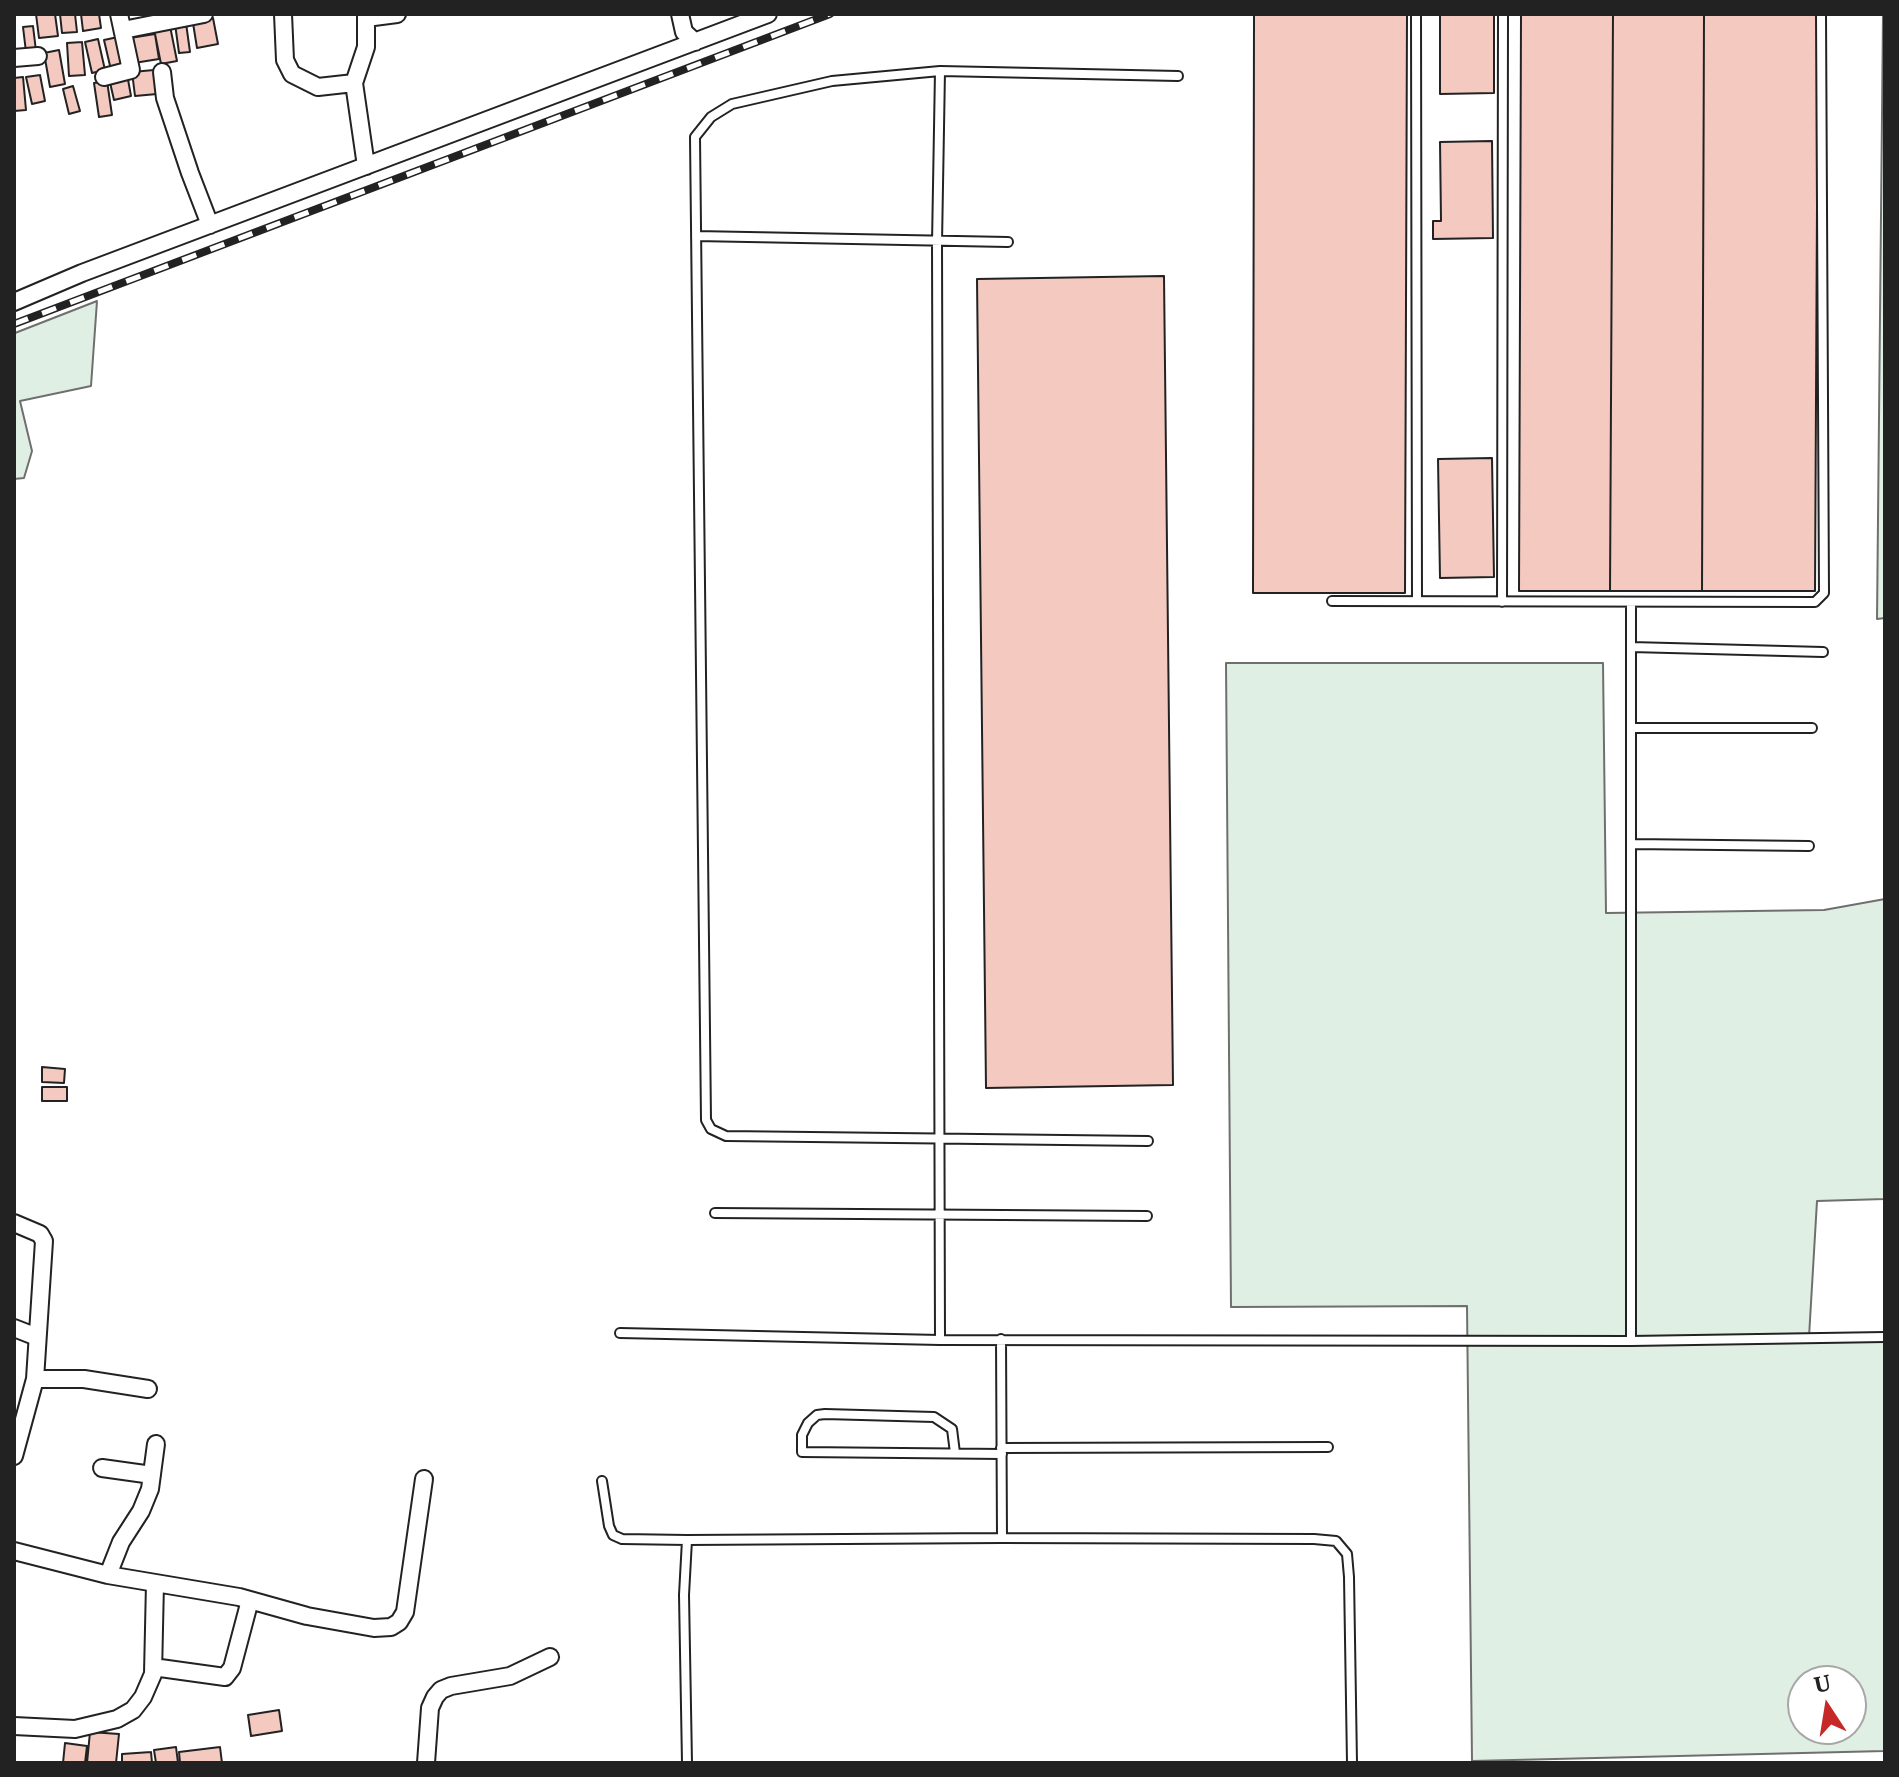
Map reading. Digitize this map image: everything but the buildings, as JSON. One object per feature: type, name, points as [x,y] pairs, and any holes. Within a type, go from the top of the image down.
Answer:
[{"type":"street","points":[[104,77],[131,70],[121,22],[204,14]]},
{"type":"street","points":[[283,14],[285,60],[292,74],[318,87],[354,83]]},
{"type":"street","points":[[366,166],[354,83],[366,47],[366,16],[397,14]]},
{"type":"street","points":[[680,14],[684,32],[695,42]]},
{"type":"street","points":[[14,302],[768,14]]},
{"type":"street","points":[[14,58],[38,56]]},
{"type":"street","points":[[162,72],[165,98],[210,225]]},
{"type":"street","points":[[14,1223],[40,1234],[44,1241],[35,1379],[14,1456]]},
{"type":"street","points":[[14,1328],[37,1337]]},
{"type":"street","points":[[35,1379],[84,1379],[148,1389]]},
{"type":"street","points":[[108,1575],[121,1542],[144,1504],[156,1444]]},
{"type":"street","points":[[102,1468],[152,1475]]},
{"type":"street","points":[[14,1551],[108,1575],[250,1600],[307,1616],[374,1628],[391,1627],[399,1622],[405,1612],[424,1479]]},
{"type":"street","points":[[14,1726],[75,1729],[117,1719],[133,1710],[149,1685],[153,1667],[155,1583]]},
{"type":"street","points":[[153,1667],[225,1677],[232,1668],[250,1600]]},
{"type":"street","points":[[426,1763],[430,1708],[441,1690],[510,1676],[550,1657]]},
{"type":"lane","points":[[1416,14],[1417,601]]},
{"type":"lane","points":[[1502,602],[1503,14]]},
{"type":"lane","points":[[1332,601],[1815,602],[1824,593],[1821,14]]},
{"type":"lane","points":[[940,71],[937,243],[940,1340]]},
{"type":"lane","points":[[1148,1141],[726,1136],[711,1129],[704,1112],[695,137],[701,127],[721,109],[732,104],[832,81],[940,71],[1178,76]]},
{"type":"lane","points":[[696,236],[1008,242]]},
{"type":"lane","points":[[1631,603],[1631,1341]]},
{"type":"lane","points":[[1631,647],[1823,652]]},
{"type":"lane","points":[[1631,728],[1812,728]]},
{"type":"lane","points":[[1631,844],[1809,846]]},
{"type":"lane","points":[[715,1213],[1147,1216]]},
{"type":"lane","points":[[620,1333],[940,1340],[1631,1341],[1885,1337]]},
{"type":"lane","points":[[1001,1339],[1002,1538]]},
{"type":"lane","points":[[955,1453],[952,1429],[934,1417],[817,1415],[802,1435],[802,1452],[955,1453],[1328,1447]]},
{"type":"lane","points":[[602,1481],[609,1526],[613,1535],[622,1539],[1298,1538],[1336,1541],[1347,1554],[1349,1577],[1352,1763]]},
{"type":"lane","points":[[687,1540],[684,1595],[687,1763]]},
{"type":"green space","points":[[1883,14],[1885,618],[1877,619]]},
{"type":"green space","points":[[97,301],[91,386],[20,401],[32,451],[24,478],[14,479],[15,333]]},
{"type":"green space","points":[[1226,663],[1603,663],[1606,913],[1824,910],[1885,899],[1885,1199],[1817,1201],[1809,1337],[1885,1337],[1885,1751],[1472,1761],[1467,1306],[1231,1307]]},
{"type":"railway","points":[[14,324],[830,14]]}]
